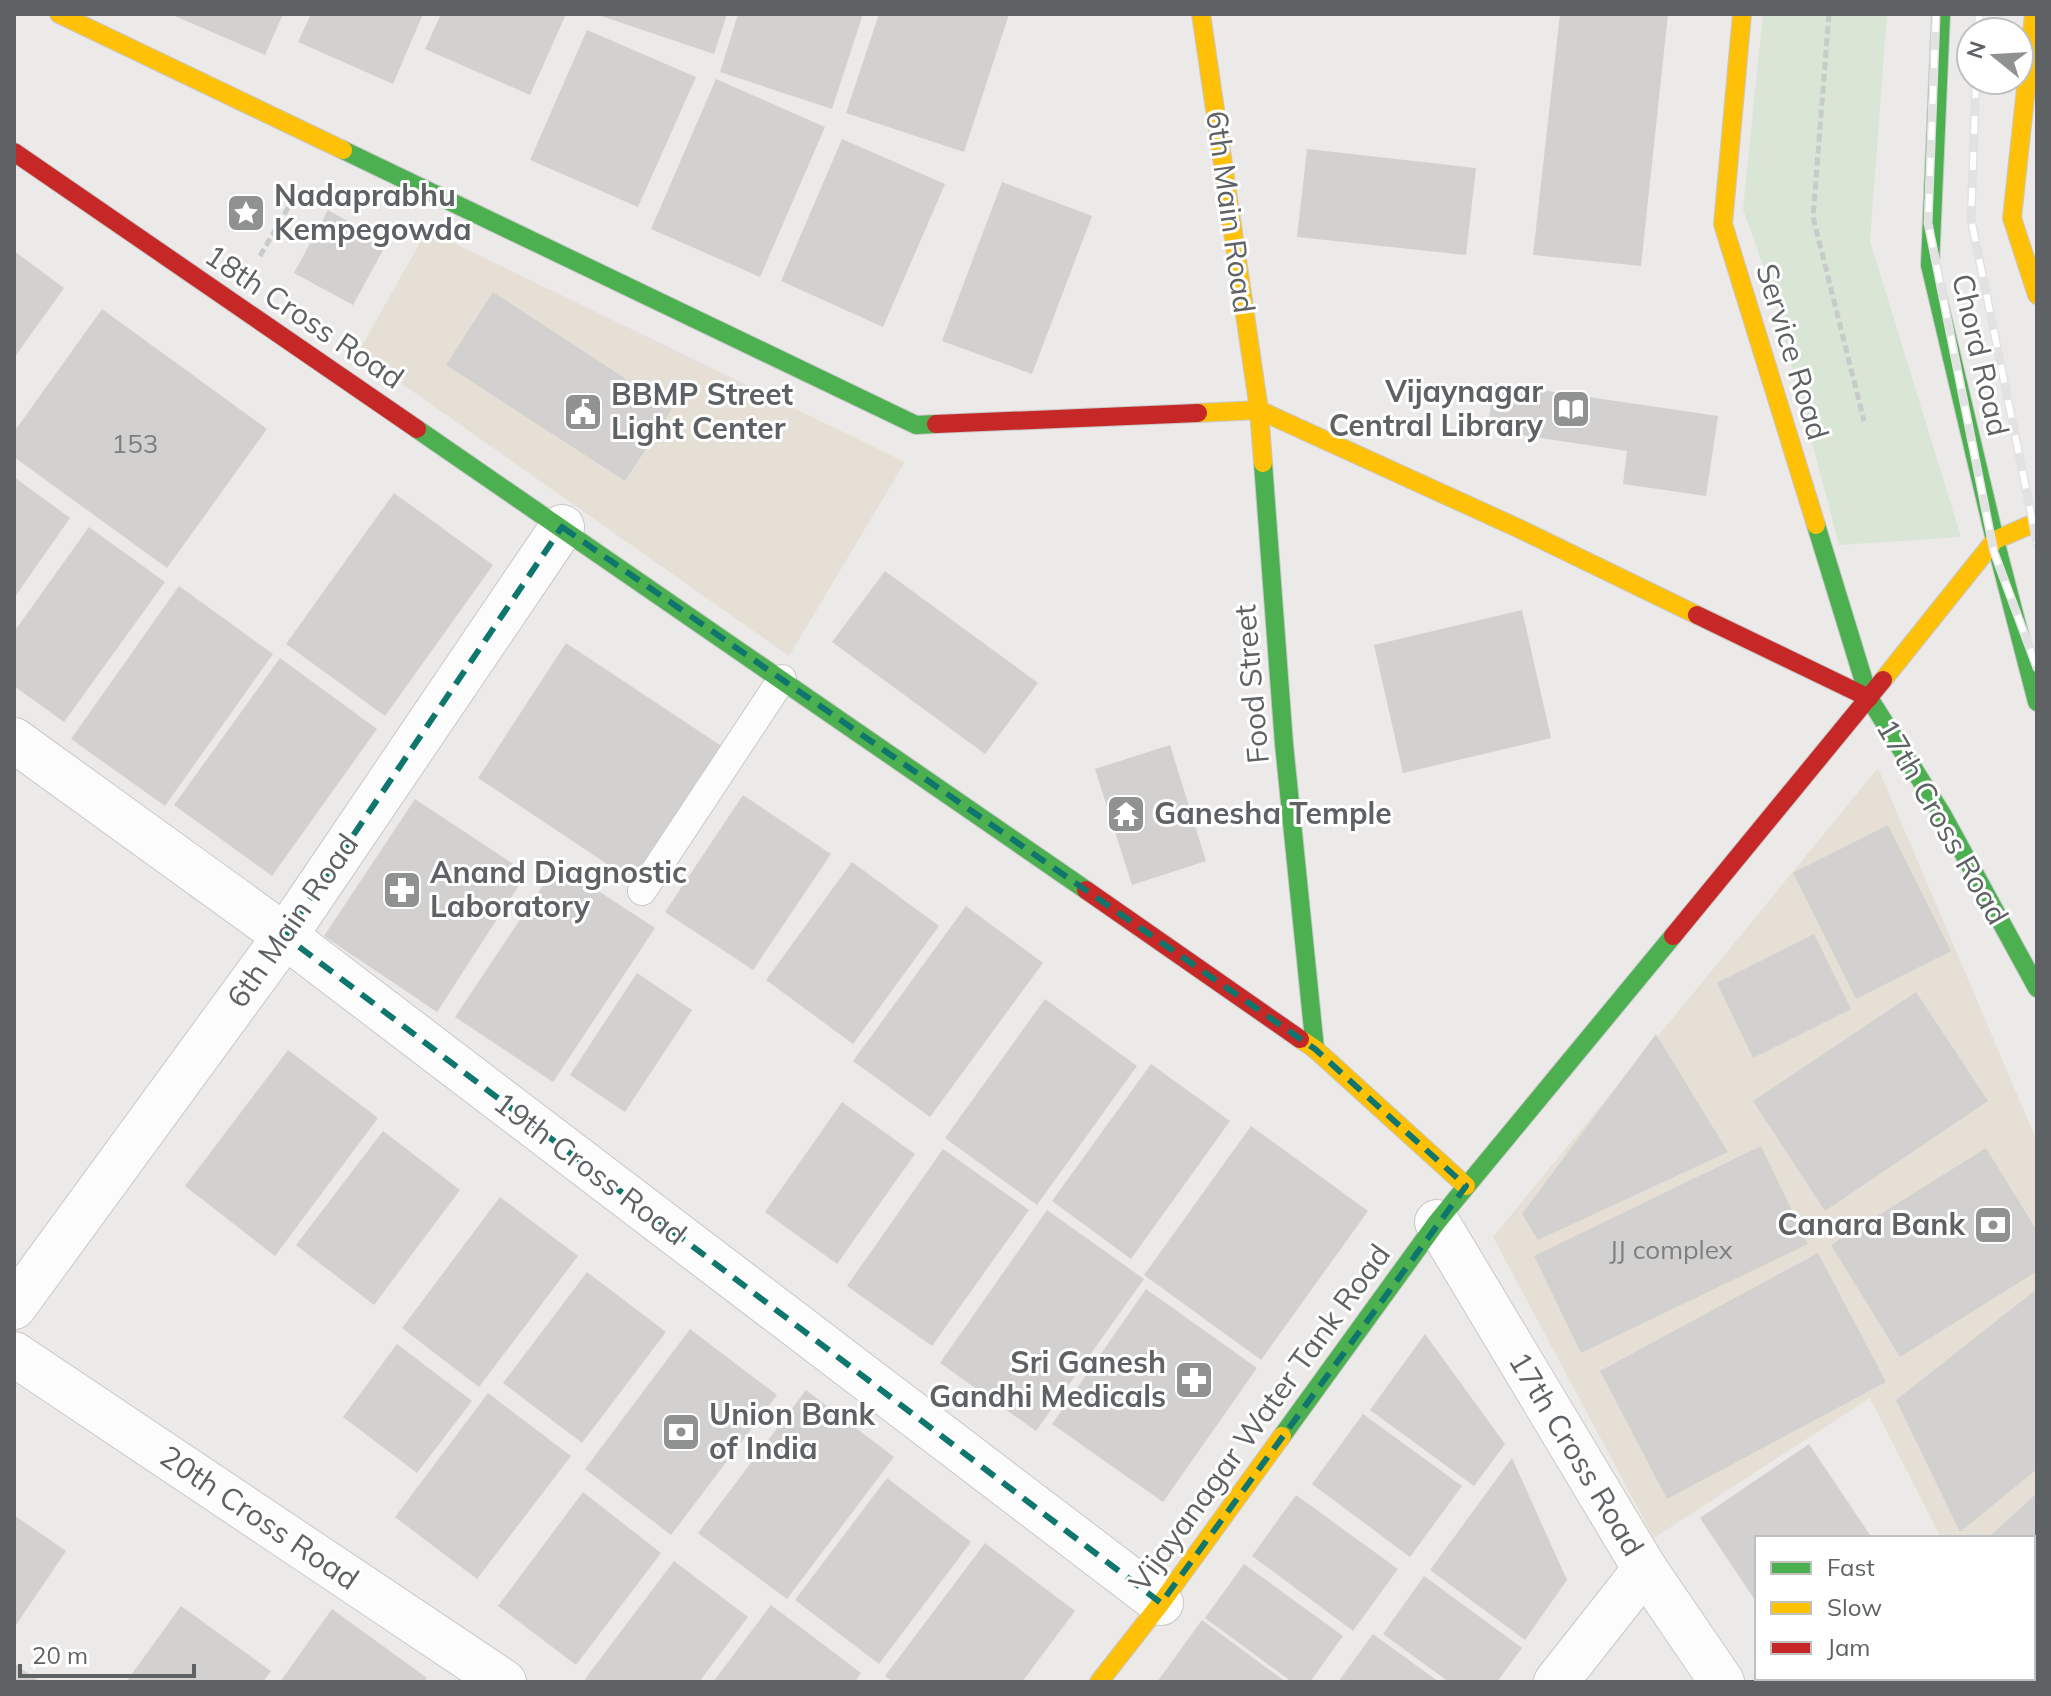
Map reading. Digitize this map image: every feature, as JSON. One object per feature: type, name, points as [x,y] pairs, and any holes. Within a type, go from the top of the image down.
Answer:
[{"type":"main road","points":[[59,14],[916,425],[1259,410],[1522,530],[1869,698]]},
{"type":"main road","name":"6th Main Road","points":[[1201,14],[1259,410]]},
{"type":"main road","name":"Service Road","points":[[1742,14],[1723,224],[1869,698]]},
{"type":"main road","name":"Chord Road","points":[[1941,14],[1930,265],[2037,702]]},
{"type":"main road","points":[[2034,14],[2012,218],[2037,295]]},
{"type":"main road","name":"18th Cross Road","points":[[14,152],[1315,1049],[1466,1186]]},
{"type":"main road","name":"Food Street","points":[[1259,410],[1284,744],[1315,1049]]},
{"type":"main road","points":[[1995,540],[2037,522]]},
{"type":"main road","name":"Vijayanagar Water Tank Road","points":[[1099,1682],[1161,1603],[1437,1222],[1869,698],[1995,540]]},
{"type":"main road","name":"17th Cross Road","points":[[1869,698],[1942,814],[2037,988]]},
{"type":"street","name":"6th Main Road","points":[[14,1307],[285,936],[562,527]]},
{"type":"street","name":"19th Cross Road","points":[[14,740],[285,936],[1161,1603]]},
{"type":"street","name":"17th Cross Road","points":[[1437,1222],[1645,1569],[1722,1682]]},
{"type":"street","name":"20th Cross Road","points":[[14,1354],[504,1682]]},
{"type":"street","points":[[1556,1682],[1645,1569]]},
{"type":"lane","points":[[642,891],[782,679]]},
{"type":"path","points":[[1829,14],[1813,217],[1864,421]]},
{"type":"path","points":[[261,253],[300,188]]},
{"type":"highlighted area","points":[[562,527],[1315,1049],[1466,1186],[1161,1603],[285,936]]},
{"type":"shaded area","points":[[427,230],[905,462],[789,656],[358,353]]},
{"type":"shaded area","points":[[1878,768],[2037,1141],[2037,1660],[2035,1536],[1940,1536],[1870,1398],[1654,1538],[1493,1237]]},
{"type":"green space","points":[[1763,14],[1887,14],[1870,241],[1961,537],[1839,545],[1772,291],[1743,209]]},
{"type":"building","points":[[170,14],[283,14],[265,55]]},
{"type":"building","points":[[311,14],[423,14],[393,84],[298,42]]},
{"type":"building","points":[[441,14],[566,14],[530,95],[425,49]]},
{"type":"building","points":[[595,14],[727,14],[714,54]]},
{"type":"building","points":[[738,14],[863,14],[832,109],[720,72]]},
{"type":"building","points":[[879,14],[1009,14],[964,152],[846,113]]},
{"type":"building","points":[[1560,14],[1668,14],[1641,266],[1533,255]]},
{"type":"building","points":[[587,30],[696,77],[638,207],[530,160]]},
{"type":"building","points":[[716,79],[825,127],[760,277],[651,229]]},
{"type":"building","points":[[842,139],[945,184],[883,327],[781,281]]},
{"type":"building","points":[[1307,149],[1476,168],[1466,255],[1297,237]]},
{"type":"building","points":[[1002,182],[1092,216],[1032,374],[942,341]]},
{"type":"building","points":[[328,210],[387,243],[353,305],[294,273]]},
{"type":"building","points":[[14,251],[64,288],[14,358]]},
{"type":"building","points":[[493,292],[672,409],[625,481],[446,365]]},
{"type":"building","points":[[102,309],[267,429],[167,568],[14,457],[14,432]]},
{"type":"building","points":[[1494,383],[1718,416],[1706,496],[1623,484],[1627,451],[1501,432],[1489,418]]},
{"type":"building","points":[[14,477],[70,518],[14,598]]},
{"type":"building","points":[[394,493],[493,565],[385,716],[286,644]]},
{"type":"building","points":[[89,527],[165,582],[64,722],[14,686],[14,632]]},
{"type":"building","points":[[885,571],[1038,683],[985,754],[832,642]]},
{"type":"building","points":[[179,586],[273,654],[165,806],[71,739]]},
{"type":"building","points":[[1522,610],[1551,738],[1403,773],[1374,645]]},
{"type":"building","points":[[566,643],[729,751],[640,886],[478,778]]},
{"type":"building","points":[[280,658],[377,729],[272,876],[174,805]]},
{"type":"building","points":[[1170,745],[1206,861],[1132,885],[1095,769]]},
{"type":"building","points":[[743,795],[831,854],[753,970],[665,912]]},
{"type":"building","points":[[415,799],[527,873],[437,1012],[324,936]]},
{"type":"building","points":[[1888,825],[1951,951],[1856,999],[1793,873]]},
{"type":"building","points":[[852,862],[939,926],[853,1044],[766,980]]},
{"type":"building","points":[[557,864],[655,928],[553,1082],[455,1017]]},
{"type":"building","points":[[966,906],[1043,963],[930,1117],[853,1061]]},
{"type":"building","points":[[1814,934],[1851,1009],[1753,1058],[1717,983]]},
{"type":"building","points":[[637,973],[692,1010],[625,1112],[570,1075]]},
{"type":"building","points":[[1916,992],[1988,1101],[1825,1211],[1753,1101]]},
{"type":"building","points":[[1045,999],[1137,1066],[1037,1205],[945,1138]]},
{"type":"building","points":[[1656,1034],[1728,1152],[1538,1240],[1522,1214]]},
{"type":"building","points":[[288,1050],[378,1118],[275,1256],[185,1186]]},
{"type":"building","points":[[1151,1064],[1230,1121],[1131,1259],[1052,1201]]},
{"type":"building","points":[[842,1102],[915,1154],[837,1264],[765,1212]]},
{"type":"building","points":[[1251,1126],[1368,1211],[1261,1360],[1144,1275]]},
{"type":"building","points":[[383,1131],[460,1190],[374,1305],[296,1245]]},
{"type":"building","points":[[1761,1146],[1808,1244],[1581,1353],[1534,1256]]},
{"type":"building","points":[[1986,1148],[2037,1231],[2037,1271],[1900,1357],[1831,1245]]},
{"type":"building","points":[[943,1149],[1029,1210],[932,1346],[847,1286]]},
{"type":"building","points":[[500,1197],[578,1256],[479,1387],[402,1328]]},
{"type":"building","points":[[1047,1210],[1144,1279],[1036,1431],[940,1363]]},
{"type":"building","points":[[1818,1253],[1886,1382],[1667,1499],[1600,1371]]},
{"type":"building","points":[[587,1272],[666,1332],[582,1443],[503,1383]]},
{"type":"building","points":[[1146,1289],[1257,1368],[1163,1502],[1052,1424]]},
{"type":"building","points":[[2037,1289],[2037,1469],[1960,1532],[1896,1400]]},
{"type":"building","name":"Union Bank of India","points":[[690,1329],[777,1395],[671,1535],[585,1469]]},
{"type":"building","points":[[1425,1334],[1505,1444],[1474,1486],[1370,1410]]},
{"type":"building","points":[[397,1344],[472,1401],[417,1473],[343,1417]]},
{"type":"building","points":[[806,1390],[894,1457],[787,1599],[698,1533]]},
{"type":"building","points":[[488,1393],[571,1456],[477,1579],[395,1517]]},
{"type":"building","points":[[1363,1414],[1462,1486],[1410,1557],[1312,1484]]},
{"type":"building","points":[[1809,1444],[1871,1536],[1755,1536],[1755,1600],[1700,1518]]},
{"type":"building","points":[[1512,1458],[1567,1580],[1525,1640],[1430,1570]]},
{"type":"building","points":[[887,1478],[971,1542],[879,1664],[795,1600]]},
{"type":"building","points":[[583,1492],[661,1553],[576,1665],[498,1606]]},
{"type":"building","points":[[2037,1493],[2037,1649],[2035,1536],[1990,1536]]},
{"type":"building","points":[[1296,1495],[1398,1569],[1353,1631],[1252,1556]]},
{"type":"building","points":[[14,1515],[66,1551],[14,1628]]},
{"type":"building","points":[[985,1543],[1075,1611],[1022,1682],[893,1682],[885,1676]]},
{"type":"building","points":[[674,1561],[748,1617],[699,1682],[588,1682],[585,1679]]},
{"type":"building","points":[[1244,1564],[1343,1636],[1310,1682],[1292,1682],[1205,1618]]},
{"type":"building","points":[[1424,1576],[1522,1648],[1497,1682],[1449,1682],[1383,1634]]},
{"type":"building","points":[[771,1605],[861,1673],[855,1682],[713,1682]]},
{"type":"building","points":[[181,1606],[271,1671],[263,1682],[126,1682]]},
{"type":"building","points":[[332,1609],[427,1678],[424,1682],[280,1682]]},
{"type":"building","points":[[1202,1620],[1286,1682],[1157,1682]]},
{"type":"building","points":[[1373,1634],[1439,1682],[1338,1682]]},
{"type":"building","points":[[14,1663],[40,1682],[14,1682]]},
{"type":"building","points":[[1900,1680],[2030,1682],[1901,1682]]},
{"type":"railway","points":[[1936,14],[1928,223],[1994,552],[2037,668]]},
{"type":"railway","points":[[1975,96],[1971,219],[2037,543]]},
{"type":"traffic: fast","points":[[1941,14],[1930,265],[2037,702]]},
{"type":"traffic: fast","points":[[343,150],[916,425],[936,424]]},
{"type":"traffic: fast","points":[[417,429],[1086,890]]},
{"type":"traffic: fast","points":[[1263,463],[1284,744],[1315,1049]]},
{"type":"traffic: fast","points":[[1816,525],[1869,698],[1942,814],[2037,988]]},
{"type":"traffic: fast","points":[[1282,1436],[1437,1222],[1673,936]]},
{"type":"traffic: slow","points":[[59,14],[343,150]]},
{"type":"traffic: slow","points":[[1201,14],[1259,410],[1263,463]]},
{"type":"traffic: slow","points":[[1742,14],[1723,224],[1816,525]]},
{"type":"traffic: slow","points":[[2034,14],[2012,218],[2037,295]]},
{"type":"traffic: slow","points":[[1198,413],[1259,410],[1522,530],[1697,615]]},
{"type":"traffic: slow","points":[[1883,680],[1995,540],[2037,522]]},
{"type":"traffic: slow","points":[[1300,1039],[1315,1049],[1466,1186]]},
{"type":"traffic: slow","points":[[1099,1682],[1161,1603],[1282,1436]]},
{"type":"traffic: jam","points":[[14,152],[417,429]]},
{"type":"traffic: jam","points":[[936,424],[1198,413]]},
{"type":"traffic: jam","points":[[1697,615],[1869,698]]},
{"type":"traffic: jam","points":[[1673,936],[1883,680]]},
{"type":"traffic: jam","points":[[1086,890],[1300,1039]]},
{"type":"place","name":"Nadaprabhu Kempegowda","points":[[246,213]]},
{"type":"place","name":"Vijaynagar Central Library","points":[[1571,409]]},
{"type":"place","name":"BBMP Street Light Center","points":[[583,412]]},
{"type":"place","name":"Ganesha Temple","points":[[1126,814]]},
{"type":"place","name":"Anand Diagnostic Laboratory","points":[[402,890]]},
{"type":"place","name":"Canara Bank","points":[[1993,1225]]},
{"type":"place","name":"Sri Ganesh Gandhi Medicals","points":[[1194,1380]]},
{"type":"place","name":"Union Bank of India","points":[[681,1432]]}]
